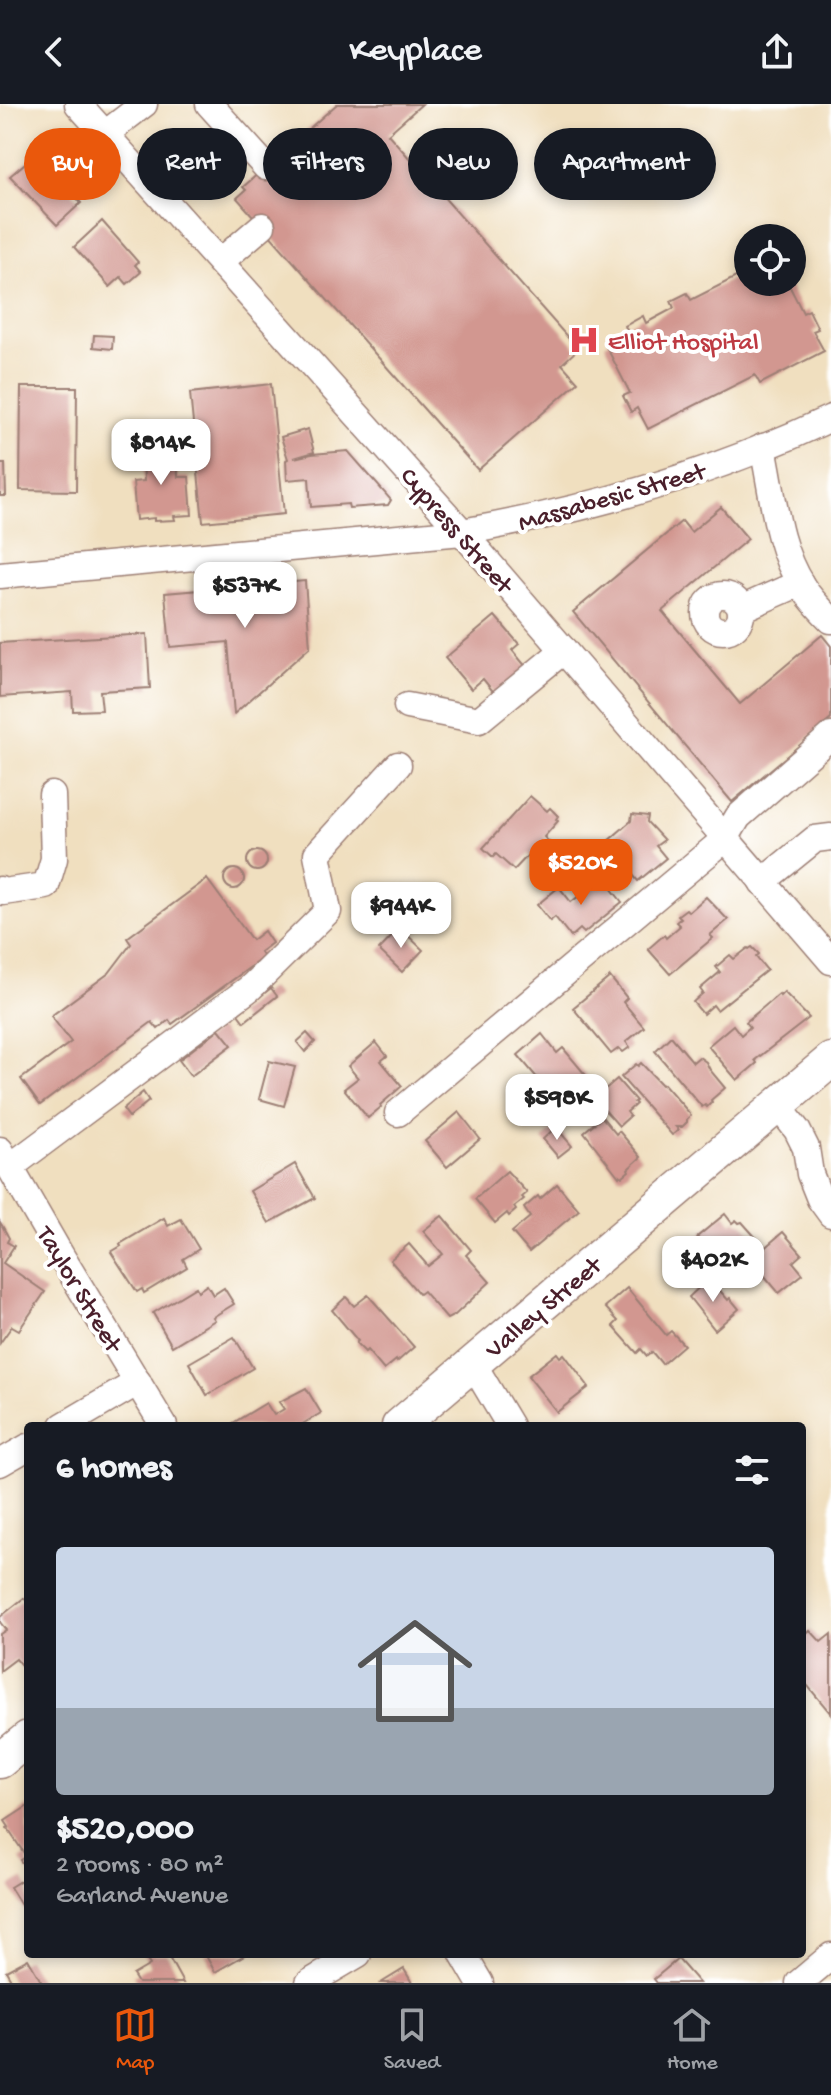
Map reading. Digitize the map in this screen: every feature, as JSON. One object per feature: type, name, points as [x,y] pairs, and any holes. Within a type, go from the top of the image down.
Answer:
[{"type":"main road","name":"Valley Street","points":[[404,1422],[831,1060]]},
{"type":"main road","points":[[0,1761],[24,1741]]},
{"type":"street","name":"Cypress Street","points":[[78,104],[100,128]]},
{"type":"street","points":[[113,128],[144,104]]},
{"type":"street","points":[[209,104],[263,164]]},
{"type":"street","name":"Cypress Street","points":[[121,152],[462,532],[831,961]]},
{"type":"street","points":[[220,262],[262,226]]},
{"type":"street","name":"Massabesic Street","points":[[0,575],[462,532],[523,522],[714,466],[831,418]]},
{"type":"street","points":[[763,447],[786,555],[800,583],[831,620]]},
{"type":"street","points":[[741,609],[800,583]]},
{"type":"street","points":[[407,706],[479,720],[564,650]]},
{"type":"street","points":[[398,1113],[725,839],[738,817],[831,736]]},
{"type":"street","points":[[5,1159],[250,988],[328,911],[317,854],[398,765]]},
{"type":"street","points":[[0,890],[46,886],[54,859],[52,795]]},
{"type":"street","points":[[762,882],[815,839],[831,837]]},
{"type":"street","points":[[778,1106],[797,1130],[806,1148],[810,1174],[820,1199],[831,1214]]},
{"type":"street","name":"Taylor Street","points":[[5,1159],[162,1422]]},
{"type":"street","points":[[473,1364],[508,1422]]},
{"type":"street","points":[[70,1422],[138,1382]]},
{"type":"street","points":[[0,1463],[24,1449]]},
{"type":"street","points":[[799,1983],[831,1956]]},
{"type":"street","points":[[309,1983],[351,1958]]},
{"type":"street","points":[[465,1958],[480,1983]]},
{"type":"building","points":[[337,104],[422,104],[392,130],[392,128],[310,128]]},
{"type":"building","points":[[392,139],[408,157],[408,200],[446,200],[578,349],[562,364],[578,382],[478,470],[239,200],[247,200],[247,183],[263,169],[263,200],[392,200]]},
{"type":"building","points":[[24,164],[24,191],[10,176]]},
{"type":"building","points":[[33,200],[78,200],[81,203],[57,225]]},
{"type":"building","points":[[102,221],[138,262],[135,265],[141,272],[127,284],[121,277],[110,287],[74,247]]},
{"type":"building","points":[[734,278],[734,296],[794,296],[803,313],[809,310],[818,329],[813,331],[824,351],[760,384],[755,375],[648,429],[637,408],[631,412],[623,396],[630,393],[605,344],[628,332],[625,326],[643,316],[646,323],[674,308],[671,301],[687,293],[691,300]]},
{"type":"building","points":[[94,335],[113,336],[112,349],[93,347]]},
{"type":"building","points":[[271,384],[284,514],[203,522],[190,393]]},
{"type":"building","points":[[21,387],[77,387],[76,491],[20,490]]},
{"type":"building","points":[[308,429],[314,452],[294,458],[348,451],[391,500],[388,505],[311,507],[309,478],[287,480],[288,459],[281,437]]},
{"type":"building","points":[[168,443],[169,455],[177,454],[178,477],[189,477],[192,515],[174,516],[175,520],[136,520],[133,482],[144,481],[143,445]]},
{"type":"building","points":[[0,464],[5,464],[6,496],[0,496]]},
{"type":"building","points":[[721,507],[748,539],[662,611],[740,704],[822,635],[831,646],[831,719],[732,802],[573,612],[682,521],[691,532]]},
{"type":"building","points":[[305,581],[310,647],[234,714],[228,642],[170,647],[165,593]]},
{"type":"building","points":[[495,616],[519,644],[512,650],[527,668],[496,695],[483,679],[471,689],[445,658]]},
{"type":"building","points":[[147,634],[150,688],[100,691],[102,710],[73,711],[72,692],[0,697],[0,643]]},
{"type":"building","points":[[530,796],[547,811],[550,808],[558,816],[558,821],[544,837],[549,842],[534,859],[529,854],[514,870],[496,854],[493,857],[483,848]]},
{"type":"building","points":[[632,814],[648,816],[647,822],[664,840],[656,846],[666,858],[638,881],[618,864],[622,861],[607,842],[631,821]]},
{"type":"building","points":[[257,851],[264,854],[267,861],[264,868],[257,871],[250,868],[247,861],[250,854]]},
{"type":"building","points":[[234,869],[241,872],[244,879],[241,886],[234,889],[227,886],[224,879],[227,872]]},
{"type":"building","points":[[603,878],[622,902],[584,933],[580,929],[571,937],[555,917],[550,921],[537,905],[559,887],[571,902]]},
{"type":"building","points":[[207,879],[252,940],[264,931],[272,943],[260,952],[264,957],[172,1024],[169,1020],[158,1029],[152,1022],[40,1105],[21,1079],[71,1042],[51,1016],[109,973],[131,944],[127,938]]},
{"type":"building","points":[[706,897],[728,920],[710,935],[713,938],[670,974],[648,949],[680,926],[676,922],[681,918],[678,915],[686,909],[689,912]]},
{"type":"building","points":[[413,898],[423,910],[412,919],[402,908]]},
{"type":"building","points":[[366,904],[385,917],[376,930],[356,917]]},
{"type":"building","points":[[400,928],[423,950],[402,972],[379,950]]},
{"type":"building","points":[[752,947],[767,970],[717,1010],[713,1005],[703,1014],[693,1002],[703,993],[700,989],[720,972],[716,967],[730,955],[734,959]]},
{"type":"building","points":[[610,977],[627,998],[623,1002],[644,1027],[626,1042],[630,1047],[623,1052],[619,1048],[611,1054],[573,1008]]},
{"type":"building","points":[[271,988],[277,996],[244,1022],[238,1014]]},
{"type":"building","points":[[784,992],[809,1018],[755,1060],[757,1063],[737,1080],[708,1046],[733,1025],[741,1035],[750,1027],[746,1022]]},
{"type":"building","points":[[219,1029],[232,1045],[191,1076],[179,1060]]},
{"type":"building","points":[[307,1033],[315,1042],[305,1052],[297,1042]]},
{"type":"building","points":[[542,1034],[557,1053],[563,1048],[594,1085],[579,1098],[574,1092],[559,1104],[518,1055]]},
{"type":"building","points":[[671,1036],[693,1062],[699,1057],[706,1062],[725,1088],[707,1107],[702,1107],[655,1051]]},
{"type":"building","points":[[376,1042],[387,1056],[381,1061],[402,1086],[368,1118],[344,1089],[358,1078],[348,1066]]},
{"type":"building","points":[[269,1061],[295,1067],[284,1106],[259,1099]]},
{"type":"building","points":[[641,1063],[691,1115],[682,1127],[676,1127],[679,1130],[672,1135],[621,1077]]},
{"type":"building","points":[[617,1079],[636,1101],[627,1112],[630,1116],[619,1126],[603,1108],[598,1113],[589,1103]]},
{"type":"building","points":[[143,1092],[149,1101],[129,1117],[123,1109]]},
{"type":"building","points":[[459,1112],[480,1139],[447,1167],[425,1141]]},
{"type":"building","points":[[602,1117],[641,1157],[622,1177],[584,1132]]},
{"type":"building","points":[[556,1127],[572,1146],[558,1157],[543,1139]]},
{"type":"building","points":[[295,1164],[315,1198],[269,1223],[250,1191]]},
{"type":"building","points":[[507,1171],[527,1193],[514,1207],[516,1210],[495,1223],[475,1199]]},
{"type":"building","points":[[557,1184],[579,1210],[529,1252],[512,1232],[530,1217],[524,1208]]},
{"type":"building","points":[[725,1214],[732,1223],[736,1220],[742,1222],[758,1240],[723,1269],[697,1237]]},
{"type":"building","points":[[442,1216],[471,1250],[466,1255],[490,1282],[447,1319],[423,1291],[419,1294],[390,1260],[409,1244],[428,1266],[443,1254],[423,1231]]},
{"type":"building","points":[[164,1218],[168,1226],[181,1219],[199,1249],[183,1259],[187,1267],[144,1293],[142,1289],[137,1292],[111,1252]]},
{"type":"building","points":[[0,1222],[9,1238],[7,1242],[14,1246],[3,1263],[45,1292],[19,1330],[12,1326],[0,1343]]},
{"type":"building","points":[[783,1232],[802,1254],[793,1262],[803,1274],[779,1293],[753,1262]]},
{"type":"building","points":[[709,1278],[739,1309],[715,1330],[689,1297]]},
{"type":"building","points":[[207,1285],[213,1295],[224,1288],[234,1304],[213,1317],[215,1320],[172,1346],[153,1313],[196,1287],[198,1291]]},
{"type":"building","points":[[627,1288],[666,1335],[671,1331],[684,1345],[662,1364],[652,1352],[647,1356],[641,1349],[637,1353],[613,1326],[618,1321],[605,1307]]},
{"type":"building","points":[[368,1295],[414,1347],[384,1370],[367,1350],[365,1352],[356,1343],[358,1341],[332,1310],[346,1297],[354,1306]]},
{"type":"building","points":[[234,1337],[253,1368],[207,1395],[189,1363]]},
{"type":"building","points":[[557,1353],[560,1357],[564,1354],[589,1387],[557,1412],[528,1376]]},
{"type":"building","points":[[306,1388],[321,1413],[306,1422],[235,1422],[266,1403],[274,1415],[284,1409],[279,1402]]},
{"type":"building","points":[[24,1598],[24,1669],[16,1659],[0,1671],[0,1634],[6,1630],[0,1617]]},
{"type":"building","points":[[810,1630],[821,1642],[831,1634],[831,1714],[806,1684],[806,1634]]},
{"type":"building","points":[[24,1809],[24,1853],[7,1828],[5,1821]]},
{"type":"building","points":[[24,1880],[24,1910],[10,1887]]},
{"type":"building","points":[[146,1958],[169,1958],[183,1983],[138,1983],[133,1975],[150,1965]]},
{"type":"building","points":[[207,1958],[239,1958],[215,1972]]},
{"type":"building","points":[[28,1959],[42,1983],[13,1983],[6,1971]]},
{"type":"building","points":[[678,1959],[699,1983],[657,1983],[654,1979]]},
{"type":"building","points":[[404,1969],[412,1983],[381,1983]]},
{"type":"place","name":"Elliot Hospital","points":[[584,340]]}]
